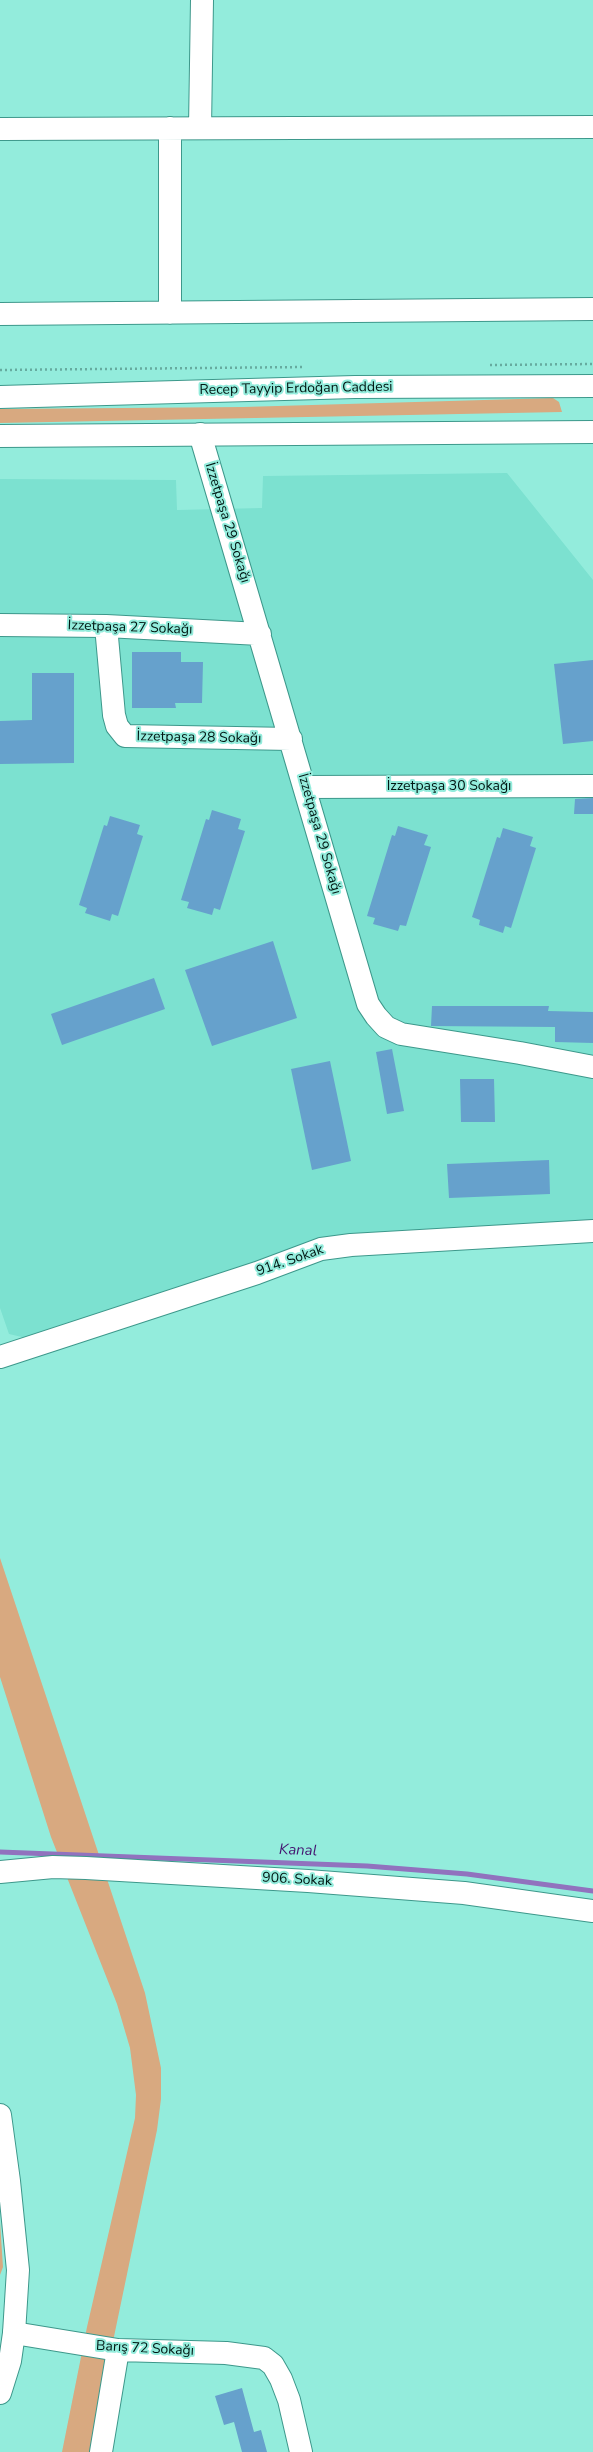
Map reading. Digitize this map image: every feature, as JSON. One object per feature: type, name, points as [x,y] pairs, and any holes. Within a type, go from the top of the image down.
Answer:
[{"type":"street","points":[[200,128],[202,0]]},
{"type":"street","points":[[0,129],[593,127]]},
{"type":"street","points":[[170,128],[170,313]]},
{"type":"street","points":[[0,314],[593,309]]},
{"type":"street","name":"Recep Tayyip Erdoğan Caddesi","points":[[0,397],[355,387],[593,386]]},
{"type":"street","points":[[0,436],[591,433]]},
{"type":"street","name":"İzzetpaşa 29 Sokağı","points":[[200,434],[368,1004],[386,1027],[401,1034],[520,1053],[593,1067]]},
{"type":"street","name":"İzzetpaşa 27 Sokağı","points":[[0,624],[106,626],[260,634]]},
{"type":"street","name":"İzzetpaşa 28 Sokağı","points":[[106,626],[114,715],[117,726],[125,736],[291,739]]},
{"type":"street","name":"İzzetpaşa 30 Sokağı","points":[[305,787],[593,786]]},
{"type":"street","name":"914. Sokak","points":[[0,1357],[257,1273],[321,1249],[351,1245],[593,1231]]},
{"type":"street","name":"906. Sokak","points":[[0,1872],[53,1867],[308,1881],[464,1893],[593,1911]]},
{"type":"street","points":[[0,2116],[14,2226],[9,2293],[14,2333],[5,2362],[0,2393]]},
{"type":"street","name":"Barış 72 Sokağı","points":[[14,2333],[118,2350],[249,2355],[264,2358],[273,2365],[289,2400],[301,2452]]},
{"type":"street","points":[[101,2452],[118,2350]]},
{"type":"path","points":[[482,365],[593,364]]},
{"type":"path","points":[[0,370],[308,367]]},
{"type":"shaded area","points":[[553,398],[559,402],[562,412],[0,423],[0,409],[243,407]]},
{"type":"shaded area","points":[[507,473],[593,580],[593,1223],[313,1241],[48,1337],[26,1338],[9,1334],[0,1308],[0,479],[176,480],[177,510],[262,508],[263,476]]},
{"type":"shaded area","points":[[0,1558],[145,1993],[161,2068],[161,2099],[157,2130],[90,2452],[62,2452],[87,2327],[135,2118],[136,2095],[130,2048],[117,2004],[51,1837],[0,1677]]},
{"type":"shaded area","points":[[0,2222],[3,2267],[0,2275]]},
{"type":"building","points":[[132,652],[181,652],[181,662],[203,662],[202,703],[175,703],[176,708],[132,708]]},
{"type":"building","points":[[593,660],[593,741],[563,744],[554,664]]},
{"type":"building","points":[[32,673],[74,673],[74,763],[0,764],[0,721],[32,720]]},
{"type":"building","points":[[593,798],[593,814],[574,814],[575,799]]},
{"type":"building","points":[[212,810],[241,819],[238,829],[245,831],[220,910],[214,908],[212,915],[187,908],[189,902],[181,900],[206,819],[209,820]]},
{"type":"building","points":[[110,816],[140,825],[137,834],[143,836],[118,916],[112,914],[110,921],[85,913],[87,908],[79,905],[104,825],[107,826]]},
{"type":"building","points":[[398,826],[428,835],[424,845],[431,847],[406,926],[400,925],[398,931],[373,924],[375,918],[367,916],[392,835],[395,836]]},
{"type":"building","points":[[503,828],[533,837],[530,846],[536,848],[511,928],[505,926],[503,933],[479,925],[480,920],[472,917],[497,837],[500,838]]},
{"type":"building","points":[[273,941],[297,1018],[212,1046],[185,970]]},
{"type":"building","points":[[154,978],[165,1009],[62,1045],[51,1014]]},
{"type":"building","points":[[432,1006],[549,1006],[548,1011],[593,1012],[593,1043],[555,1042],[555,1027],[431,1026]]},
{"type":"building","points":[[392,1049],[404,1111],[387,1114],[376,1052]]},
{"type":"building","points":[[330,1061],[351,1161],[312,1170],[291,1069]]},
{"type":"building","points":[[460,1079],[494,1079],[495,1122],[461,1122]]},
{"type":"building","points":[[549,1160],[550,1194],[449,1198],[447,1164]]},
{"type":"building","points":[[242,2388],[254,2432],[261,2430],[267,2452],[242,2452],[234,2422],[224,2425],[215,2396]]},
{"type":"waterway","name":"Kanal","points":[[0,1852],[367,1866],[467,1874],[593,1891]]}]
